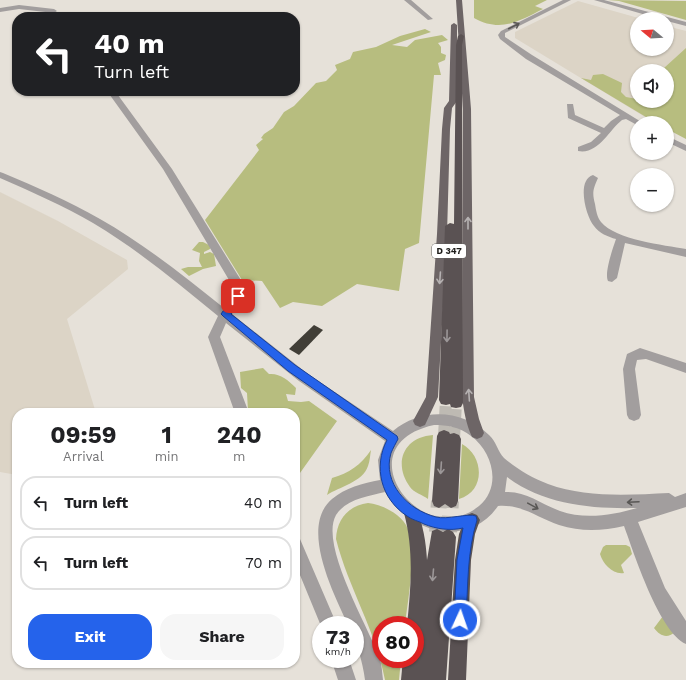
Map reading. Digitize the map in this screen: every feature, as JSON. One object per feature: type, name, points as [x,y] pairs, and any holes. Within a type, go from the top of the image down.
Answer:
[{"type":"highway","name":"D 347","points":[[453,101],[451,402],[459,191],[459,45],[461,36]]},
{"type":"highway","points":[[445,501],[449,437]]},
{"type":"highway","points":[[411,513],[416,528],[420,552],[416,616]]},
{"type":"highway","points":[[457,680],[463,560],[467,534],[465,522]]},
{"type":"highway","points":[[424,680],[443,536],[437,680]]},
{"type":"highway","points":[[410,680],[411,668]]},
{"type":"main road","points":[[458,0],[463,45],[467,109],[468,397],[472,419],[477,432]]},
{"type":"main road","name":"D 347","points":[[453,101],[453,39],[458,0]]},
{"type":"main road","points":[[420,421],[432,397],[442,234],[446,129],[448,108],[453,101]]},
{"type":"street","points":[[407,0],[430,19]]},
{"type":"street","points":[[568,0],[514,26],[501,35],[506,42],[529,57],[630,118]]},
{"type":"street","points":[[597,0],[641,12]]},
{"type":"street","points":[[0,10],[19,7],[54,11]]},
{"type":"street","points":[[674,21],[686,24]]},
{"type":"street","points":[[115,96],[168,170],[238,286],[238,296],[226,314],[214,337],[240,408]]},
{"type":"street","points":[[570,106],[571,116],[606,132]]},
{"type":"street","points":[[581,149],[587,149],[596,144],[620,117],[626,116]]},
{"type":"street","points":[[674,142],[686,148]]},
{"type":"street","points":[[0,175],[64,203],[111,230],[150,256],[226,314],[292,368],[393,439]]},
{"type":"street","points":[[593,178],[587,191],[594,218],[603,229],[621,238],[686,253]]},
{"type":"street","points":[[612,278],[621,238]]},
{"type":"street","points":[[634,415],[629,369],[631,357],[640,353],[647,354],[686,368]]},
{"type":"street","points":[[444,419],[463,424],[477,432],[490,445],[498,461],[501,474],[500,487],[496,499],[486,512],[465,522],[448,524],[426,520],[411,513],[397,500],[388,485],[384,468],[386,453],[393,439],[405,428],[420,421],[444,419]]},
{"type":"street","points":[[498,461],[517,476],[534,486],[582,499],[627,502],[686,500]]},
{"type":"street","points":[[374,680],[371,659],[334,573],[326,544],[326,523],[329,511],[339,502],[353,494],[388,485]]},
{"type":"street","points":[[496,499],[509,497],[522,499],[547,514],[584,523],[618,520],[686,500]]},
{"type":"street","points":[[628,517],[652,582],[664,604],[686,635]]},
{"type":"street","points":[[300,556],[325,616]]},
{"type":"street","points":[[343,668],[347,680]]},
{"type":"shaded area","points":[[578,1],[630,16],[630,56],[674,56],[674,28],[686,31],[686,52],[674,68],[674,64],[630,64],[630,108],[515,38],[515,32]]},
{"type":"shaded area","points":[[630,108],[650,108],[646,116]]},
{"type":"shaded area","points":[[0,192],[58,221],[127,260],[128,269],[67,319],[94,408],[12,408],[12,474],[0,472]]},
{"type":"green space","points":[[474,0],[547,0],[535,6],[543,9],[526,18],[510,24],[493,25],[474,18]]},
{"type":"green space","points":[[608,0],[686,1],[686,20],[674,17],[674,12],[658,12],[619,1]]},
{"type":"green space","points":[[425,29],[431,32],[392,45],[407,47],[415,40],[442,35],[448,40],[438,43],[441,47],[441,53],[446,55],[445,60],[438,63],[441,75],[434,75],[419,243],[405,249],[399,291],[357,284],[322,306],[293,302],[280,308],[262,281],[242,280],[205,220],[259,150],[256,145],[263,139],[261,138],[264,134],[273,128],[284,112],[294,106],[316,83],[326,81],[337,70],[335,65],[350,59],[353,52],[376,47],[400,36]]},
{"type":"green space","points":[[686,48],[686,139],[674,133],[674,116],[644,116],[631,108],[674,108],[674,64],[668,64]]},
{"type":"green space","points":[[603,74],[622,83],[621,92],[626,97],[630,98],[630,107],[581,78],[591,80],[593,75]]},
{"type":"green space","points":[[199,242],[203,242],[211,246],[210,249],[204,252],[204,254],[210,252],[214,254],[216,266],[203,269],[189,276],[181,269],[188,267],[202,267],[199,261],[200,253],[192,250]]},
{"type":"green space","points":[[263,368],[269,374],[284,378],[296,388],[295,395],[286,394],[288,401],[309,401],[337,421],[300,473],[300,408],[248,408],[247,393],[241,388],[240,372]]},
{"type":"green space","points":[[433,435],[428,499],[410,487],[402,469],[402,461],[408,446],[414,441],[423,437]]},
{"type":"green space","points":[[462,444],[469,449],[475,457],[479,473],[478,481],[474,489],[468,495],[459,499]]},
{"type":"green space","points":[[371,450],[370,460],[365,472],[350,484],[327,495],[332,478],[344,474],[354,468]]},
{"type":"green space","points":[[368,503],[374,504],[399,516],[407,526],[411,542],[412,566],[406,616],[372,616],[372,636],[347,574],[336,539],[341,520],[349,510]]},
{"type":"green space","points":[[606,545],[626,545],[630,547],[632,554],[621,565],[624,573],[612,571],[603,561],[600,554],[603,547]]},
{"type":"green space","points":[[663,616],[675,632],[666,636],[661,635],[654,628]]},
{"type":"green space","points":[[382,668],[400,668],[399,680],[385,680]]},
{"type":"building","points":[[314,325],[323,330],[299,355],[289,349]]},
{"type":"tunnel","points":[[444,436],[446,400]]},
{"type":"tunnel","points":[[454,439],[456,403]]},
{"type":"tunnel","points":[[437,532],[439,501]]},
{"type":"tunnel","points":[[449,532],[451,501]]},
{"type":"route","points":[[238,296],[226,314],[292,368],[371,422],[393,439],[386,453],[384,468],[388,485],[397,500],[411,513],[436,523],[458,524],[472,520],[467,534],[463,560],[460,620]]}]
